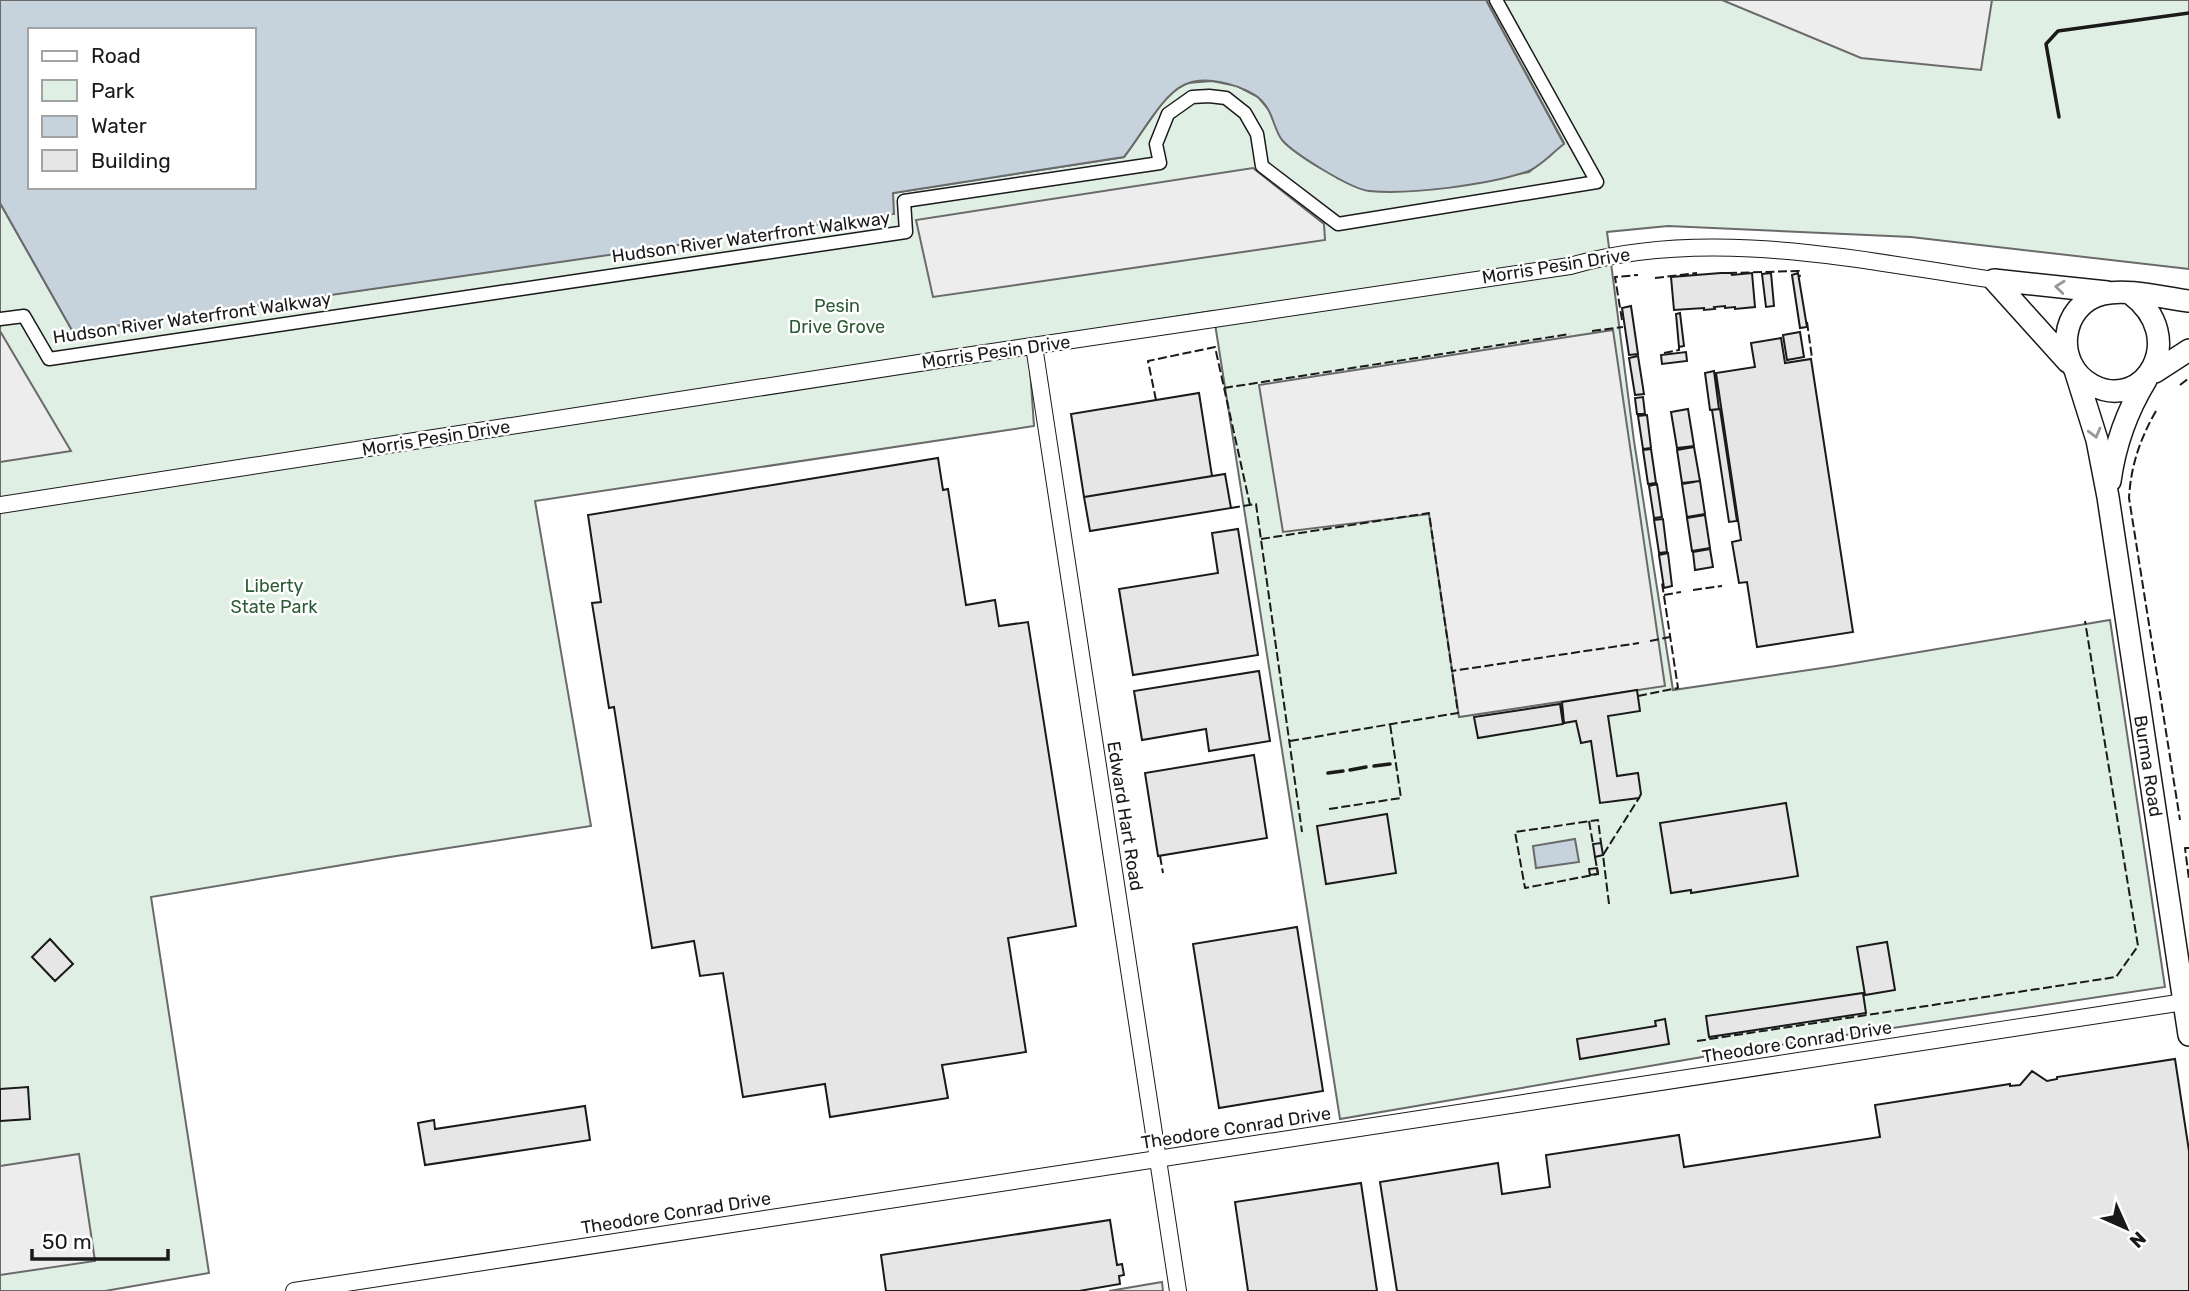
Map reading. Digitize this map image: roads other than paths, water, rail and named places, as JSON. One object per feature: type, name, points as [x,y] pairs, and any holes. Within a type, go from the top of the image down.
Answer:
[{"type":"street","name":"Hudson River Waterfront Walkway","points":[[0,319],[23,316],[49,359],[906,232],[904,201],[1160,163],[1156,144],[1168,114],[1192,97],[1226,99],[1245,113],[1257,134],[1262,166],[1338,224],[1597,182],[1496,0]]},
{"type":"street","name":"Morris Pesin Drive","points":[[0,505],[1570,266],[1603,257],[1653,251],[1798,251],[1994,280],[2189,301]]},
{"type":"street","points":[[1994,280],[2089,384],[2110,390],[2131,388],[2189,350]]},
{"type":"street","points":[[2072,367],[2066,343],[2071,318],[2080,307],[2100,295],[2129,294],[2147,304],[2155,313],[2163,333],[2162,355],[2150,377]]},
{"type":"street","name":"Edward Hart Road","points":[[1034,346],[1178,1291]]},
{"type":"street","name":"Burma Road","points":[[2072,367],[2097,440],[2108,497],[2189,1035]]},
{"type":"street","name":"Burma Road","points":[[2108,497],[2123,428],[2130,409],[2150,377]]},
{"type":"street","name":"Theodore Conrad Drive","points":[[294,1291],[2184,1002]]},
{"type":"water","points":[[0,0],[1486,0],[1564,144],[1536,167],[1510,177],[1426,190],[1369,191],[1337,178],[1288,146],[1279,135],[1266,106],[1255,95],[1230,84],[1192,82],[1176,90],[1168,98],[1124,157],[893,193],[894,214],[73,332],[0,203]]},
{"type":"water","points":[[1575,839],[1579,862],[1536,868],[1533,846]]},
{"type":"park label","name":"Pesin Drive Grove","points":[[837,316]]},
{"type":"park label","name":"Liberty State Park","points":[[274,596]]}]
